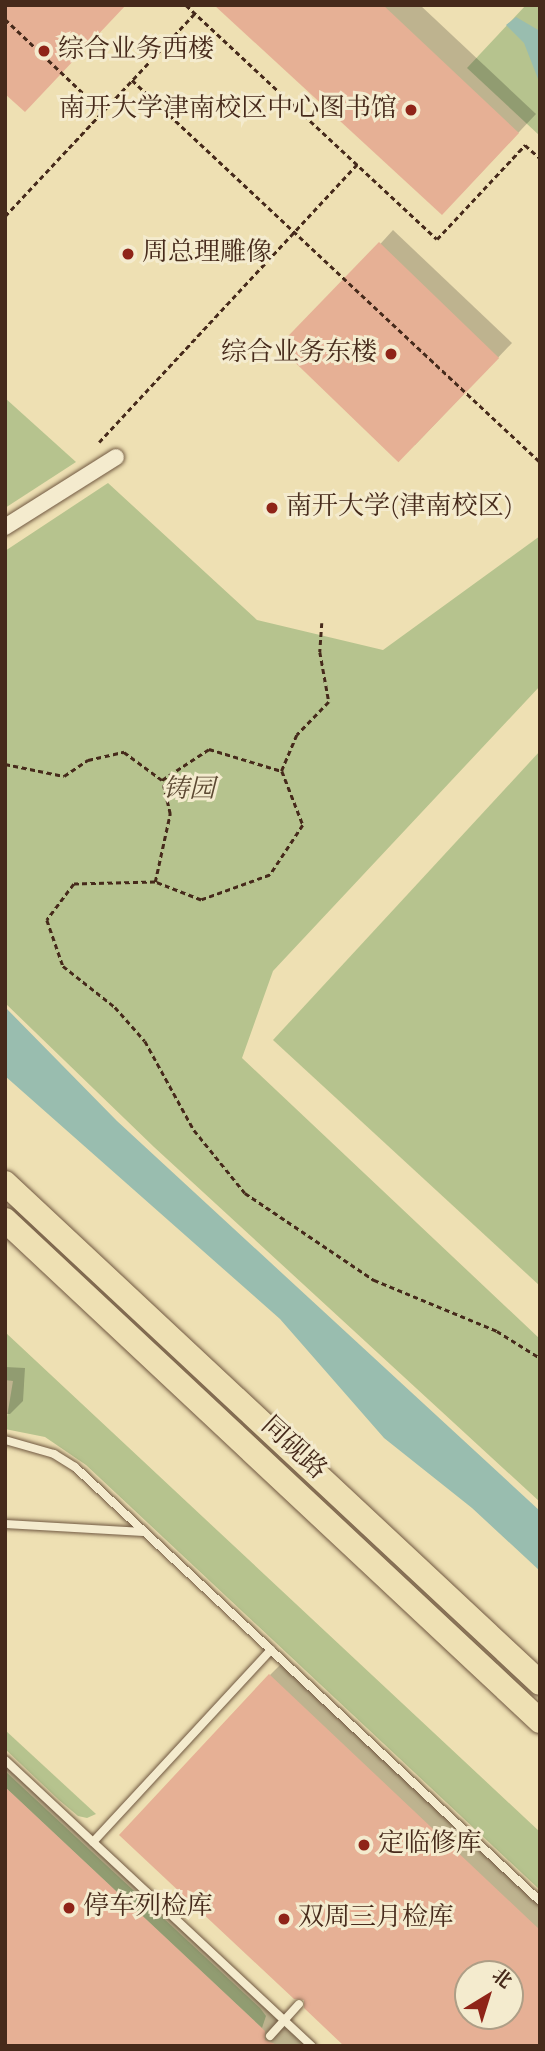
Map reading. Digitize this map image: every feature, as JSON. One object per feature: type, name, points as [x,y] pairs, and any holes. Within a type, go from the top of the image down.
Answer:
[{"type":"main road","name":"同砚路","points":[[5,1184],[540,1683]]},
{"type":"main road","name":"同砚路","points":[[5,1220],[540,1721]]},
{"type":"street","points":[[5,527],[116,457]]},
{"type":"lane","points":[[5,1440],[54,1454],[75,1468],[540,1901]]},
{"type":"lane","points":[[5,1524],[144,1532]]},
{"type":"lane","points":[[93,1842],[271,1650]]},
{"type":"lane","points":[[5,1760],[312,2046]]},
{"type":"lane","points":[[270,2036],[299,2004]]},
{"type":"path","points":[[186,5],[438,239],[525,145],[540,158]]},
{"type":"path","points":[[5,216],[195,13]]},
{"type":"path","points":[[5,19],[103,111]]},
{"type":"path","points":[[132,80],[540,462]]},
{"type":"path","points":[[99,442],[357,164]]},
{"type":"path","points":[[322,623],[320,652],[329,702],[297,734],[282,771],[303,825],[270,875],[201,900],[155,882],[74,884],[47,920],[63,967],[115,1007],[145,1041],[194,1130],[245,1193],[374,1280],[498,1331],[540,1358]]},
{"type":"path","points":[[162,780],[209,750],[282,771]]},
{"type":"path","points":[[5,764],[64,776],[88,760],[124,752],[162,780],[170,814],[155,882]]},
{"type":"green space","points":[[526,5],[540,5],[540,136],[467,68]]},
{"type":"green space","points":[[5,398],[76,462],[5,508]]},
{"type":"green space","name":"铸园","points":[[108,483],[257,620],[383,650],[540,536],[540,686],[273,971],[242,1058],[540,1339],[540,1502],[154,1147],[5,1003],[5,551]]},
{"type":"green space","points":[[540,751],[540,1286],[273,1040]]},
{"type":"green space","points":[[5,1332],[540,1832],[540,1890],[86,1465],[45,1437],[5,1429],[13,1381],[5,1380]]},
{"type":"green space","points":[[5,1730],[96,1814],[87,1818],[78,1816],[59,1800],[5,1749]]},
{"type":"green space","points":[[5,1771],[260,2008],[266,2016],[262,2028],[5,1787]]},
{"type":"shaded area","points":[[516,17],[540,31],[540,84],[524,43],[506,25]]},
{"type":"shaded area","points":[[5,1007],[117,1121],[540,1511],[540,1571],[472,1508],[384,1438],[280,1319],[5,1076]]},
{"type":"building","name":"综合业务西楼","points":[[5,5],[126,5],[25,112],[5,94]]},
{"type":"building","name":"南开大学津南校区中心图书馆","points":[[214,5],[383,5],[519,133],[442,215]]},
{"type":"building","name":"综合业务东楼","points":[[379,242],[499,358],[398,462],[278,346]]},
{"type":"building","points":[[269,1674],[540,1930],[540,2046],[344,2046],[304,2008],[304,2000],[294,1999],[119,1835]]},
{"type":"building","name":"停车列检库","points":[[5,1787],[265,2031],[265,2040],[280,2046],[5,2046]]},
{"type":"place","name":"综合业务西楼","points":[[44,51]]},
{"type":"place","name":"南开大学津南校区中心图书馆","points":[[411,110]]},
{"type":"place","name":"周总理雕像","points":[[128,254]]},
{"type":"place","name":"综合业务东楼","points":[[391,354]]},
{"type":"place","name":"南开大学(津南校区)","points":[[272,508]]},
{"type":"place","name":"定临修库","points":[[364,1845]]},
{"type":"place","name":"停车列检库","points":[[69,1908]]},
{"type":"place","name":"双周三月检库","points":[[284,1919]]}]
